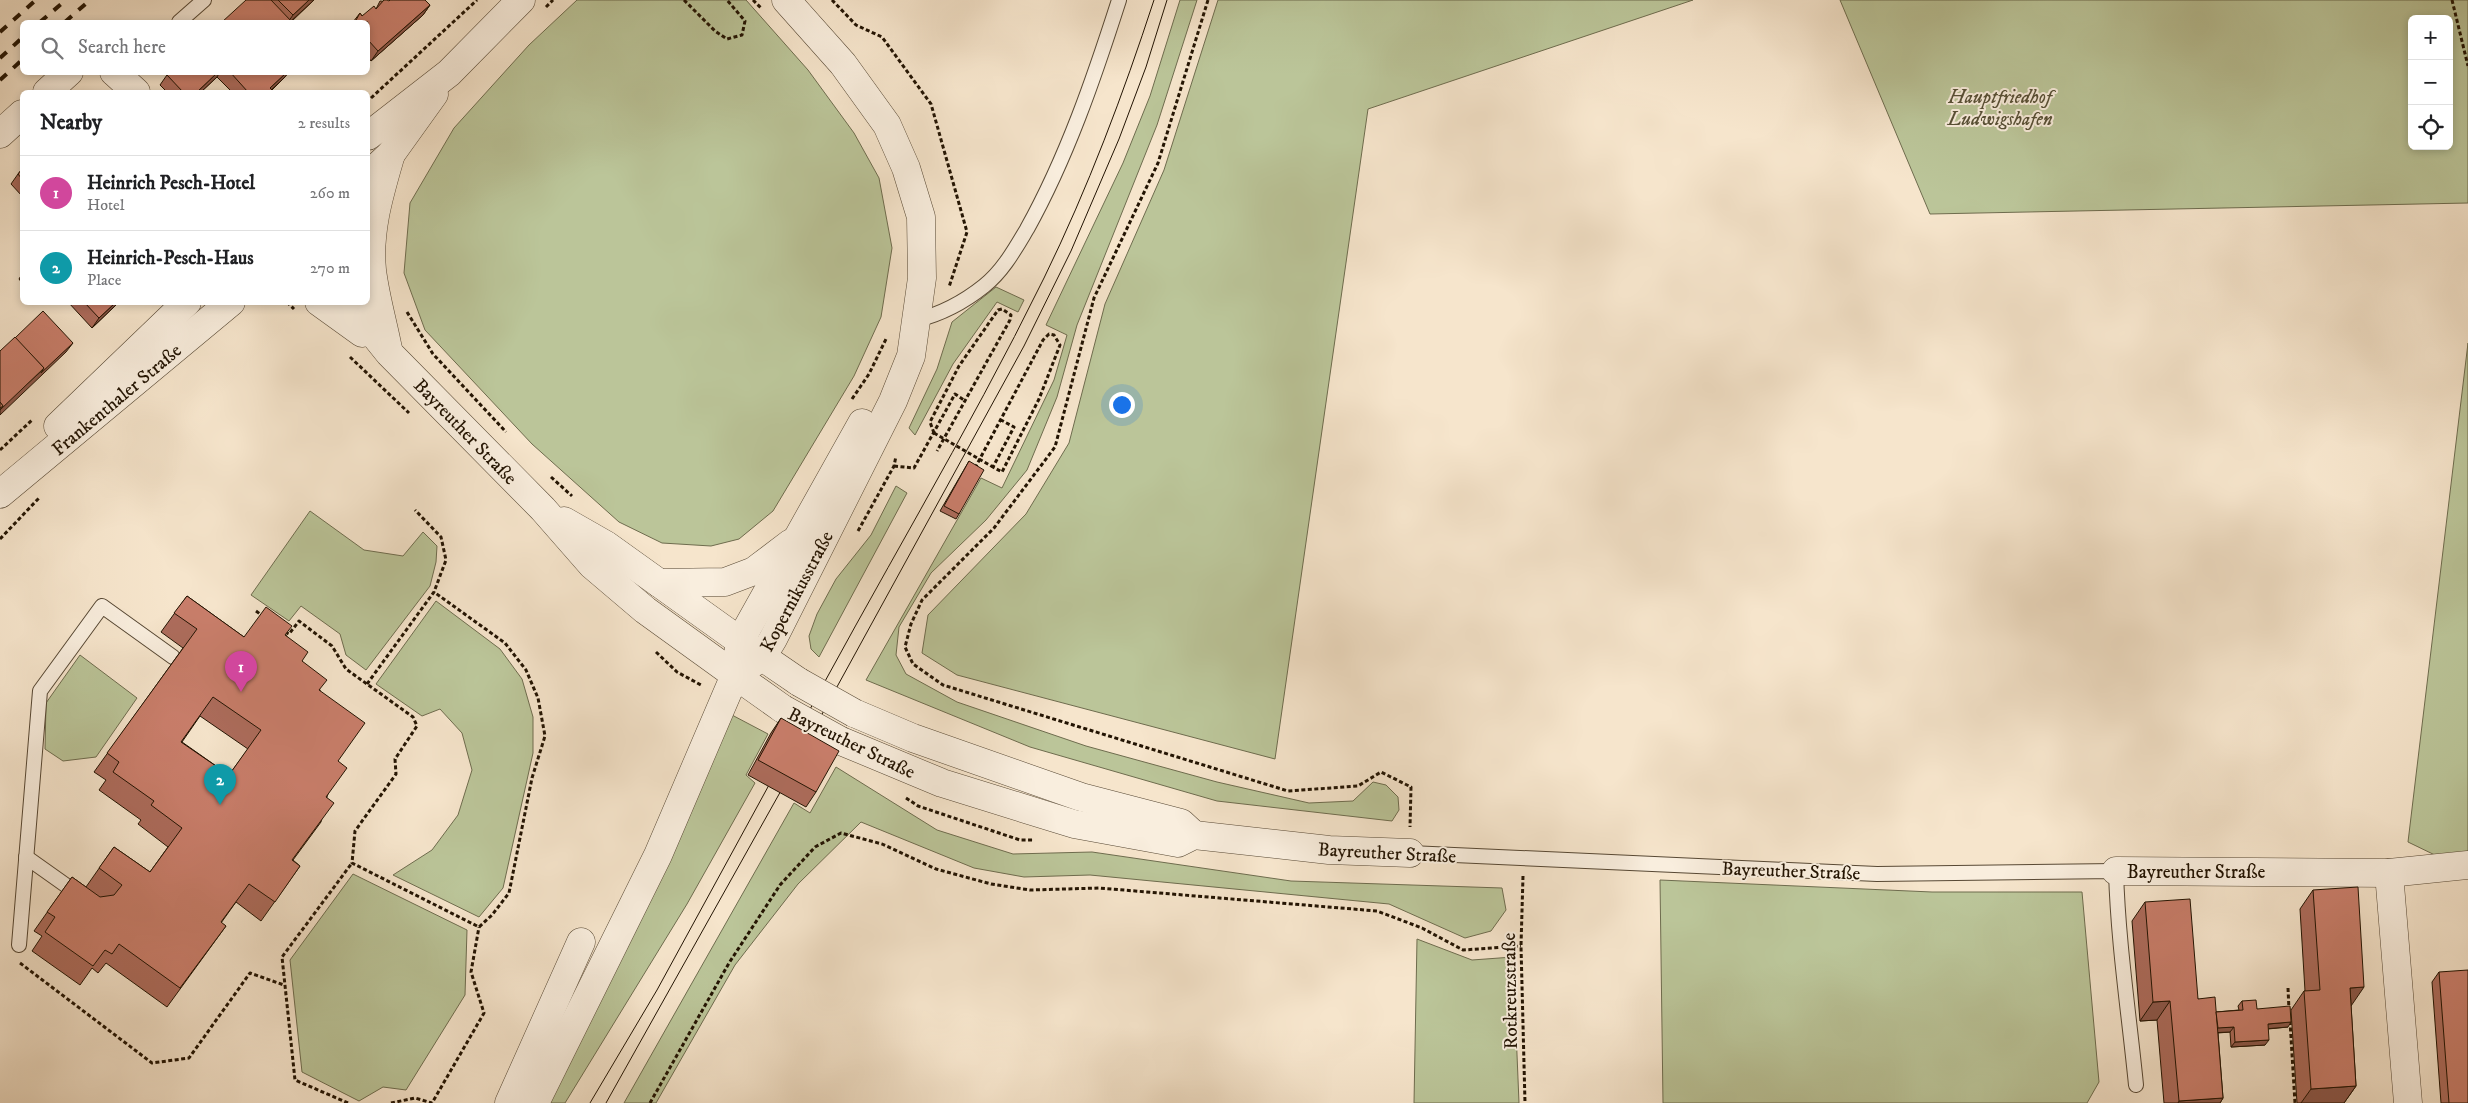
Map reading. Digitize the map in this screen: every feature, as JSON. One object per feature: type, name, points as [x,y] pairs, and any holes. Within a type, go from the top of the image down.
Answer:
[{"type":"street","points":[[370,134],[449,73],[521,0]]},
{"type":"street","name":"Kopernikusstraße","points":[[735,675],[893,400],[911,356],[922,278],[920,217],[906,168],[887,125],[866,94],[776,7]]},
{"type":"street","points":[[370,174],[391,154],[449,73]]},
{"type":"street","points":[[48,90],[66,75]]},
{"type":"street","points":[[0,134],[20,116]]},
{"type":"street","points":[[389,353],[372,270],[372,232],[377,204],[391,154]]},
{"type":"street","name":"Frankenthaler Straße","points":[[0,488],[43,441],[184,305]]},
{"type":"street","name":"Frankenthaler Straße","points":[[0,494],[227,305]]},
{"type":"street","name":"Bayreuther Straße","points":[[323,305],[389,353]]},
{"type":"street","name":"Bayreuther Straße","points":[[350,305],[389,353],[543,509],[592,564],[646,610],[735,675],[783,709],[841,741],[942,783],[1074,824],[1178,843],[1194,835],[1329,850],[1410,843]]},
{"type":"street","name":"Kopernikusstraße","points":[[751,649],[800,536],[917,320]]},
{"type":"street","name":"Bayreuther Straße","points":[[543,509],[606,545],[799,682],[854,713],[913,738],[1062,791],[1181,823],[1194,835]]},
{"type":"street","points":[[659,583],[725,582],[754,571],[800,536]]},
{"type":"street","points":[[535,1103],[658,855],[735,675]]},
{"type":"street","name":"Bayreuther Straße","points":[[2116,870],[2389,873],[2468,865]]},
{"type":"street","points":[[2389,873],[2408,1103]]},
{"type":"street","points":[[509,1103],[581,942]]},
{"type":"lane","points":[[181,20],[204,0]]},
{"type":"lane","points":[[917,320],[941,314],[985,286],[1011,256],[1037,210],[1072,135],[1119,0]]},
{"type":"lane","points":[[18,945],[40,691],[102,606],[173,657]]},
{"type":"lane","name":"Bayreuther Straße","points":[[1410,843],[1877,874],[2116,870]]},
{"type":"lane","points":[[26,857],[94,906]]},
{"type":"lane","points":[[2116,870],[2121,963],[2128,999],[2136,1086]]},
{"type":"path","points":[[370,100],[476,0]]},
{"type":"path","points":[[684,0],[715,31],[727,39],[742,35],[745,21],[727,0]]},
{"type":"path","points":[[753,0],[776,7]]},
{"type":"path","points":[[1208,0],[1158,163],[1094,298],[1055,448],[994,528],[922,600],[911,624],[905,647],[913,664],[943,685],[1288,791],[1358,786],[1381,772],[1411,787],[1410,843]]},
{"type":"path","points":[[2452,0],[2468,66]]},
{"type":"path","points":[[405,307],[433,354],[513,439]]},
{"type":"path","points":[[937,451],[964,400],[1010,320],[1010,315],[1002,309],[998,310],[959,366],[930,422],[934,433],[993,467],[1002,472],[1039,399],[1060,345],[1054,335],[1049,334],[1043,340],[1001,420],[973,471]]},
{"type":"path","points":[[894,466],[914,468],[955,394],[964,400]]},
{"type":"path","points":[[993,467],[1014,428],[1001,420]]},
{"type":"path","points":[[546,473],[579,502]]},
{"type":"path","points":[[0,539],[41,496]]},
{"type":"path","points":[[367,684],[434,592],[446,560],[441,537],[415,510]]},
{"type":"path","points":[[391,1103],[415,1098],[432,1103],[484,1013],[471,972],[479,927],[492,915],[509,893],[532,778],[546,736],[538,698],[526,670],[505,643],[434,592]]},
{"type":"path","points":[[256,611],[269,620]]},
{"type":"path","points":[[282,630],[289,634],[299,621],[332,646],[346,669],[413,717],[417,726],[394,759],[396,774],[356,831],[352,863],[282,957],[295,1080],[348,1103]]},
{"type":"path","points":[[650,1103],[730,963],[780,885],[815,847],[841,833],[882,844],[936,869],[991,884],[1030,890],[1099,888],[1377,912],[1422,928],[1463,950],[1521,946]]},
{"type":"path","points":[[352,863],[479,927]]},
{"type":"path","name":"Rotkreuzstraße","points":[[1523,879],[1521,946],[1525,1103]]},
{"type":"path","points":[[18,945],[20,965],[152,1063],[189,1058],[250,973],[284,986]]},
{"type":"path","points":[[2288,988],[2295,1103]]},
{"type":"green space","points":[[577,0],[746,0],[808,70],[854,133],[879,178],[892,248],[881,317],[854,376],[773,511],[739,539],[711,546],[662,543],[619,522],[532,444],[425,330],[404,273],[410,203],[454,128],[529,45]]},
{"type":"green space","points":[[1180,0],[1197,0],[1157,125],[1077,325],[1057,397],[1027,470],[986,520],[931,573],[899,627],[896,655],[906,674],[957,702],[1086,746],[1217,782],[1309,803],[1353,801],[1373,782],[1386,785],[1398,797],[1399,810],[1392,821],[1217,801],[1030,747],[866,680],[981,478],[1002,488],[1054,380],[1067,335],[1046,325],[1123,163],[1150,96]]},
{"type":"green space","points":[[1218,0],[1693,0],[1368,109],[1275,759],[957,675],[922,653],[928,615],[1026,514],[1069,443],[1105,304],[1164,170]]},
{"type":"green space","name":"Hauptfriedhof Ludwigshafen","points":[[1840,0],[2468,0],[2468,203],[1930,214]]},
{"type":"green space","points":[[996,287],[1024,300],[1018,312],[997,302],[953,364],[915,435],[909,428],[937,369],[952,322]]},
{"type":"green space","points":[[2468,343],[2468,853],[2439,857],[2408,842]]},
{"type":"green space","points":[[896,486],[907,493],[819,657],[811,649],[809,636],[817,614],[836,579],[871,535]]},
{"type":"green space","points":[[310,511],[364,550],[403,556],[423,532],[437,546],[436,562],[430,586],[366,670],[346,655],[340,634],[301,606],[289,621],[251,595]]},
{"type":"green space","points":[[436,601],[500,649],[522,679],[533,717],[533,753],[503,888],[479,917],[393,875],[432,850],[458,815],[472,770],[462,733],[440,709],[422,716],[376,684]]},
{"type":"green space","points":[[80,655],[137,698],[96,757],[63,761],[45,749],[46,703]]},
{"type":"green space","points":[[711,704],[768,734],[746,775],[755,783],[687,904],[565,1103],[523,1103],[650,854]]},
{"type":"green space","points":[[836,767],[937,830],[1013,854],[1092,852],[1291,881],[1502,888],[1506,910],[1491,931],[1465,938],[1389,904],[1090,875],[1024,877],[974,868],[861,822],[798,884],[735,965],[656,1103],[624,1103],[794,803],[810,813]]},
{"type":"green space","points":[[353,874],[467,930],[465,995],[406,1090],[383,1087],[359,1101],[302,1072],[290,960]]},
{"type":"green space","points":[[1660,880],[1932,892],[2082,892],[2099,1082],[2087,1103],[1663,1103]]},
{"type":"green space","points":[[1417,939],[1472,960],[1513,957],[1519,1103],[1414,1103]]},
{"type":"building","points":[[246,0],[271,0],[290,20],[224,20]]},
{"type":"building","points":[[278,0],[309,0],[293,15]]},
{"type":"building","points":[[384,0],[425,0],[430,5],[378,51],[370,42],[370,20],[356,20],[360,13],[362,16],[374,6],[376,9]]},
{"type":"building","points":[[167,75],[215,75],[199,90],[181,90]]},
{"type":"building","points":[[233,75],[284,75],[270,88],[272,90],[246,90]]},
{"type":"building","points":[[87,305],[113,305],[99,318]]},
{"type":"building","points":[[43,311],[73,343],[41,373],[44,368],[15,338]]},
{"type":"building","points":[[15,337],[44,368],[0,410],[3,406],[0,402],[0,351]]},
{"type":"building","points":[[969,461],[984,470],[959,514],[944,506]]},
{"type":"building","points":[[187,596],[244,637],[266,607],[292,626],[285,635],[308,652],[302,661],[327,680],[319,690],[365,723],[338,761],[347,768],[326,797],[334,803],[292,860],[300,866],[275,902],[249,884],[221,922],[226,926],[180,988],[119,944],[112,954],[105,950],[93,966],[45,932],[55,917],[47,912],[72,877],[100,897],[114,895],[122,885],[99,868],[114,847],[150,872],[182,828],[151,805],[154,801],[113,772],[119,762],[107,753],[197,629],[174,613]],"holes":[[[213,697],[261,730],[229,775],[181,742]]]},
{"type":"building","points":[[781,718],[839,751],[816,792],[758,760]]},
{"type":"building","points":[[2358,887],[2364,987],[2350,988],[2356,1086],[2311,1089],[2304,991],[2320,990],[2313,890]]},
{"type":"building","points":[[2190,899],[2198,999],[2215,997],[2223,1098],[2179,1101],[2170,1001],[2153,1002],[2145,902]]},
{"type":"building","points":[[2468,970],[2468,1103],[2449,1103],[2439,972]]},
{"type":"building","points":[[2256,1000],[2257,1009],[2290,1006],[2291,1022],[2268,1024],[2269,1040],[2235,1042],[2234,1027],[2218,1028],[2216,1012],[2243,1010],[2242,1001]]},
{"type":"tram line","points":[[793,741],[984,395],[1044,278],[1104,141],[1154,0]]},
{"type":"tram line","points":[[804,747],[1024,346],[1071,251],[1119,139],[1146,67],[1167,0]]},
{"type":"tram line","points":[[590,1103],[657,990],[775,774]]},
{"type":"tram line","points":[[606,1103],[787,780]]},
{"type":"railway","points":[[0,32],[36,0]]},
{"type":"railway","points":[[42,20],[66,0]]},
{"type":"railway","points":[[67,20],[90,0]]},
{"type":"railway","points":[[0,58],[20,40]]},
{"type":"railway","points":[[0,80],[20,62]]},
{"type":"place","name":"Heinrich Pesch-Hotel","points":[[241,692]]},
{"type":"place","name":"Heinrich-Pesch-Haus","points":[[220,805]]}]
